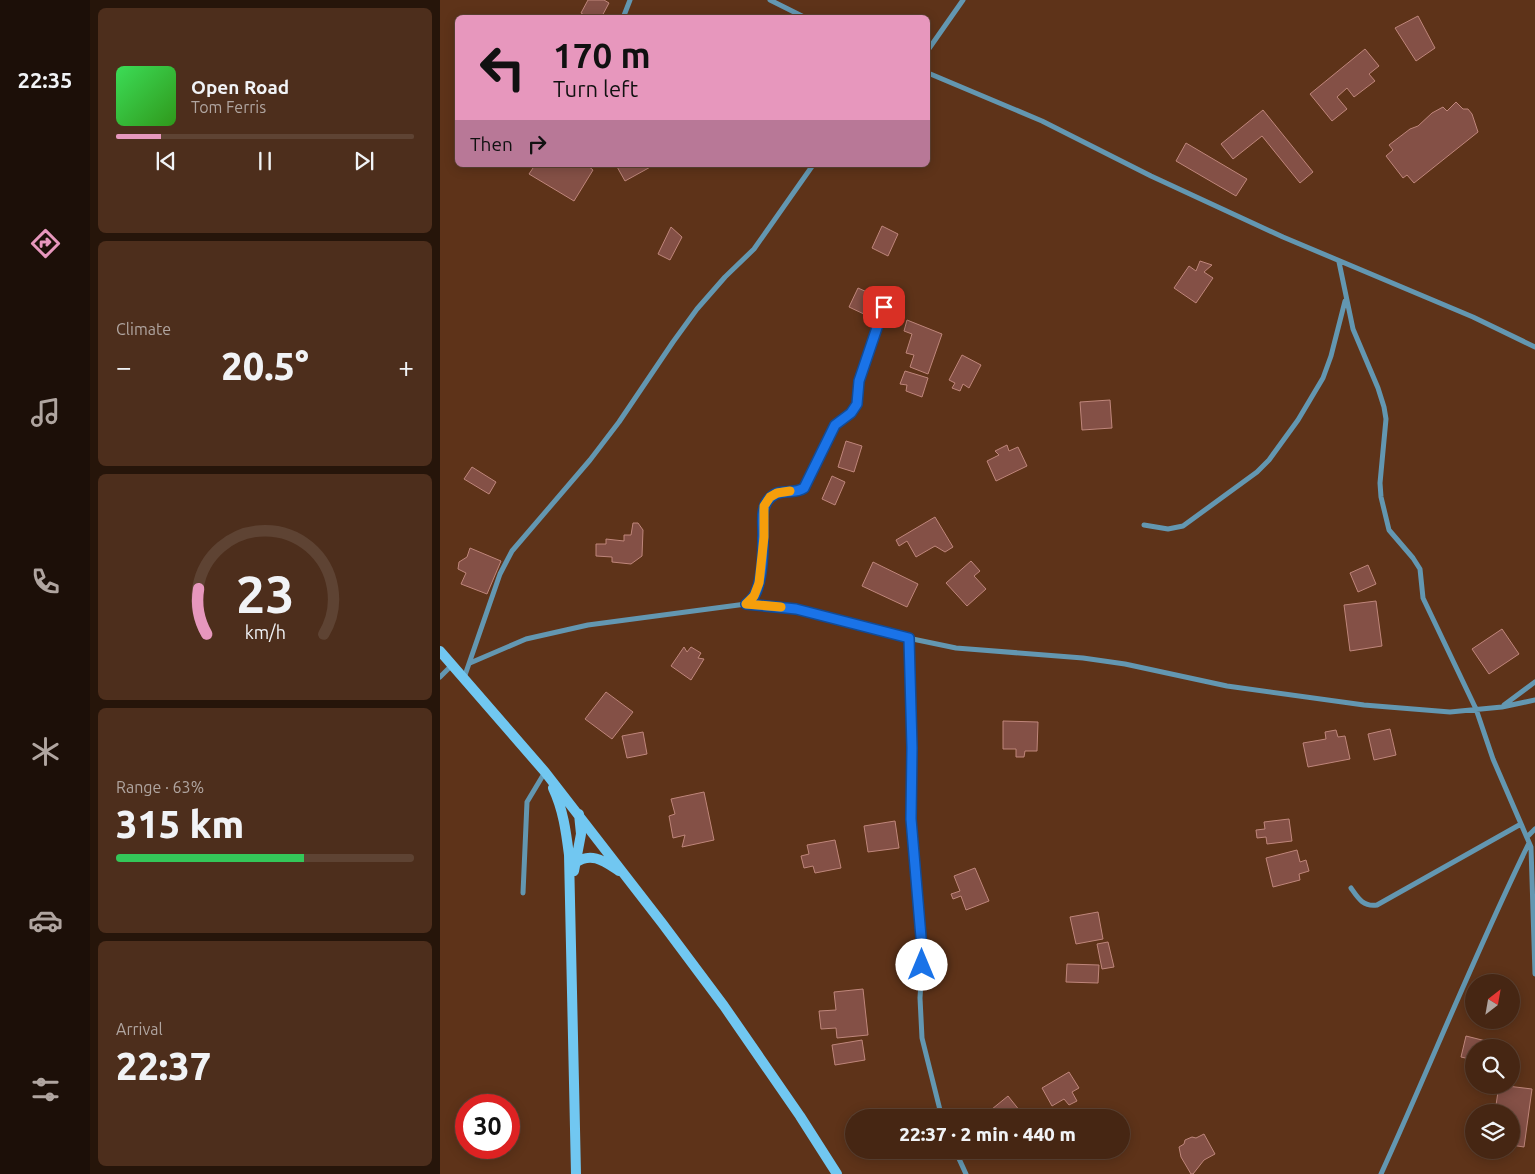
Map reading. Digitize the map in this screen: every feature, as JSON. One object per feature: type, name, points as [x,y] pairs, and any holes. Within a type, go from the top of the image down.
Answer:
[{"type":"main road","points":[[440,651],[545,772],[627,877],[724,1006],[800,1116],[837,1174]]},
{"type":"main road","points":[[545,772],[558,798],[565,821],[569,855],[576,1174]]},
{"type":"main road","points":[[570,884],[581,834],[579,814]]},
{"type":"main road","points":[[575,863],[583,858],[594,858],[627,877]]},
{"type":"street","points":[[624,15],[630,0]]},
{"type":"street","points":[[770,0],[800,15]]},
{"type":"street","points":[[930,47],[963,0]]},
{"type":"street","points":[[930,74],[1042,121],[1152,176],[1339,262],[1473,317],[1535,347]]},
{"type":"street","points":[[464,678],[500,574],[512,551],[590,460],[619,422],[673,342],[726,277],[754,249],[812,167]]},
{"type":"street","points":[[1339,262],[1353,329],[1384,406],[1386,418],[1385,441],[1380,483],[1385,518],[1389,530],[1420,569],[1423,598],[1476,709],[1493,759],[1531,847],[1535,974]]},
{"type":"street","points":[[1144,525],[1168,529],[1183,526],[1270,460],[1298,420],[1323,378],[1332,356],[1346,298]]},
{"type":"street","points":[[746,604],[754,596],[759,583],[764,537],[764,506],[770,497],[777,493],[799,491],[804,488],[835,425],[851,413],[857,404],[859,381],[884,307]]},
{"type":"street","points":[[470,663],[526,639],[588,625],[746,604],[796,609],[956,648],[1083,658],[1125,664],[1227,686],[1364,705],[1450,712],[1502,707],[1535,700]]},
{"type":"street","points":[[909,638],[912,748],[911,819],[922,949],[920,998],[922,1038],[940,1109]]},
{"type":"street","points":[[440,677],[452,665]]},
{"type":"street","points":[[1502,707],[1535,682]]},
{"type":"street","points":[[523,893],[527,802],[545,772]]},
{"type":"street","points":[[1351,888],[1365,904],[1377,905],[1521,824]]},
{"type":"street","points":[[1527,836],[1535,829]]},
{"type":"street","points":[[1381,1174],[1503,897],[1529,843]]},
{"type":"street","points":[[959,1159],[966,1174]]},
{"type":"building","points":[[588,0],[604,0],[609,3],[603,15],[584,15],[581,13]]},
{"type":"building","points":[[1418,16],[1435,48],[1416,61],[1395,28]]},
{"type":"building","points":[[1365,49],[1379,66],[1369,74],[1375,81],[1354,97],[1347,88],[1337,97],[1347,109],[1332,121],[1310,94]]},
{"type":"building","points":[[1456,102],[1463,109],[1468,109],[1472,114],[1478,132],[1414,183],[1407,175],[1403,178],[1386,156],[1393,150],[1389,145],[1410,129],[1418,126],[1432,113],[1443,107],[1447,111]]},
{"type":"building","points":[[1263,110],[1313,172],[1300,183],[1262,136],[1233,159],[1221,144]]},
{"type":"building","points":[[1186,143],[1247,179],[1236,196],[1176,161]]},
{"type":"building","points":[[534,167],[589,167],[593,170],[574,201],[529,174]]},
{"type":"building","points":[[617,167],[650,167],[625,181]]},
{"type":"building","points":[[882,226],[898,234],[888,256],[872,248]]},
{"type":"building","points":[[671,227],[682,237],[670,260],[658,254]]},
{"type":"building","points":[[1200,261],[1212,265],[1204,272],[1213,278],[1196,303],[1174,288],[1189,266],[1196,271]]},
{"type":"building","points":[[858,288],[885,300],[874,322],[866,315],[849,307]]},
{"type":"building","points":[[907,320],[942,334],[928,374],[910,367],[914,355],[906,353],[912,334],[904,331]]},
{"type":"building","points":[[962,355],[981,365],[969,388],[963,384],[960,391],[952,388],[955,383],[949,380]]},
{"type":"building","points":[[905,371],[928,378],[922,397],[906,391],[907,385],[900,384]]},
{"type":"building","points":[[1110,400],[1112,428],[1082,430],[1080,402]]},
{"type":"building","points":[[846,441],[862,446],[854,472],[838,467]]},
{"type":"building","points":[[1007,445],[1009,451],[1018,447],[1027,466],[996,481],[987,461],[999,455],[995,451]]},
{"type":"building","points":[[472,467],[496,482],[489,494],[464,479]]},
{"type":"building","points":[[832,476],[845,482],[835,505],[822,499]]},
{"type":"building","points":[[935,517],[953,547],[945,552],[935,546],[916,557],[907,541],[899,546],[896,540]]},
{"type":"building","points":[[633,523],[638,523],[643,530],[642,556],[631,564],[612,562],[612,557],[596,556],[596,544],[606,544],[606,539],[624,541],[624,535],[631,535]]},
{"type":"building","points":[[470,548],[501,561],[487,594],[461,584],[466,573],[458,569],[459,562],[467,557]]},
{"type":"building","points":[[971,561],[980,571],[974,576],[986,589],[967,606],[946,583]]},
{"type":"building","points":[[873,562],[918,584],[907,607],[862,586]]},
{"type":"building","points":[[1368,565],[1376,584],[1358,592],[1350,573]]},
{"type":"building","points":[[1376,601],[1382,646],[1350,651],[1344,605]]},
{"type":"building","points":[[1502,629],[1519,654],[1489,674],[1472,649]]},
{"type":"building","points":[[684,647],[687,652],[691,647],[701,653],[698,658],[704,659],[691,680],[671,666]]},
{"type":"building","points":[[606,692],[633,712],[612,739],[585,719]]},
{"type":"building","points":[[1003,721],[1038,722],[1037,751],[1025,751],[1024,757],[1016,757],[1016,749],[1003,749]]},
{"type":"building","points":[[1390,729],[1396,755],[1374,760],[1368,734]]},
{"type":"building","points":[[1336,730],[1338,737],[1345,736],[1350,759],[1308,767],[1303,743],[1326,739],[1325,732]]},
{"type":"building","points":[[643,732],[647,754],[627,758],[622,736]]},
{"type":"building","points":[[704,792],[714,840],[682,847],[685,835],[673,838],[669,816],[675,814],[671,799]]},
{"type":"building","points":[[1289,819],[1292,841],[1267,844],[1266,837],[1257,838],[1256,830],[1265,829],[1264,822]]},
{"type":"building","points":[[895,821],[899,848],[868,852],[864,826]]},
{"type":"building","points":[[835,840],[841,868],[815,873],[813,866],[804,868],[801,856],[809,854],[807,845]]},
{"type":"building","points":[[1297,850],[1300,862],[1306,860],[1309,871],[1299,874],[1300,880],[1273,887],[1266,858]]},
{"type":"building","points":[[975,868],[989,901],[966,910],[961,896],[953,899],[951,894],[960,891],[954,876]]},
{"type":"building","points":[[1098,912],[1103,939],[1076,944],[1070,917]]},
{"type":"building","points":[[1108,942],[1114,967],[1102,969],[1097,944]]},
{"type":"building","points":[[1067,964],[1099,965],[1098,983],[1066,982]]},
{"type":"building","points":[[863,989],[868,1035],[837,1038],[836,1028],[821,1029],[819,1011],[836,1010],[834,992]]},
{"type":"building","points":[[1466,1036],[1478,1039],[1465,1039]]},
{"type":"building","points":[[862,1040],[865,1060],[835,1065],[832,1045]]},
{"type":"building","points":[[1465,1040],[1465,1058],[1461,1057]]},
{"type":"building","points":[[1069,1072],[1079,1088],[1072,1092],[1077,1101],[1069,1105],[1064,1099],[1052,1106],[1042,1088]]},
{"type":"building","points":[[1520,1088],[1532,1089],[1524,1147],[1520,1146],[1520,1104],[1496,1104],[1498,1094],[1520,1094]]},
{"type":"building","points":[[1008,1096],[1018,1109],[992,1109]]},
{"type":"building","points":[[1204,1134],[1215,1154],[1204,1160],[1191,1174],[1181,1157],[1179,1147],[1184,1144],[1185,1140]]},
{"type":"slow traffic","points":[[781,607],[746,604],[754,596],[759,583],[764,537],[764,506],[770,497],[777,493],[790,491]]},
{"type":"route","points":[[884,307],[859,381],[857,404],[851,413],[835,425],[804,488],[799,491],[777,493],[770,497],[764,506],[764,537],[759,583],[754,596],[746,604],[796,609],[909,638],[912,748],[911,819],[917,878],[922,965]]}]
